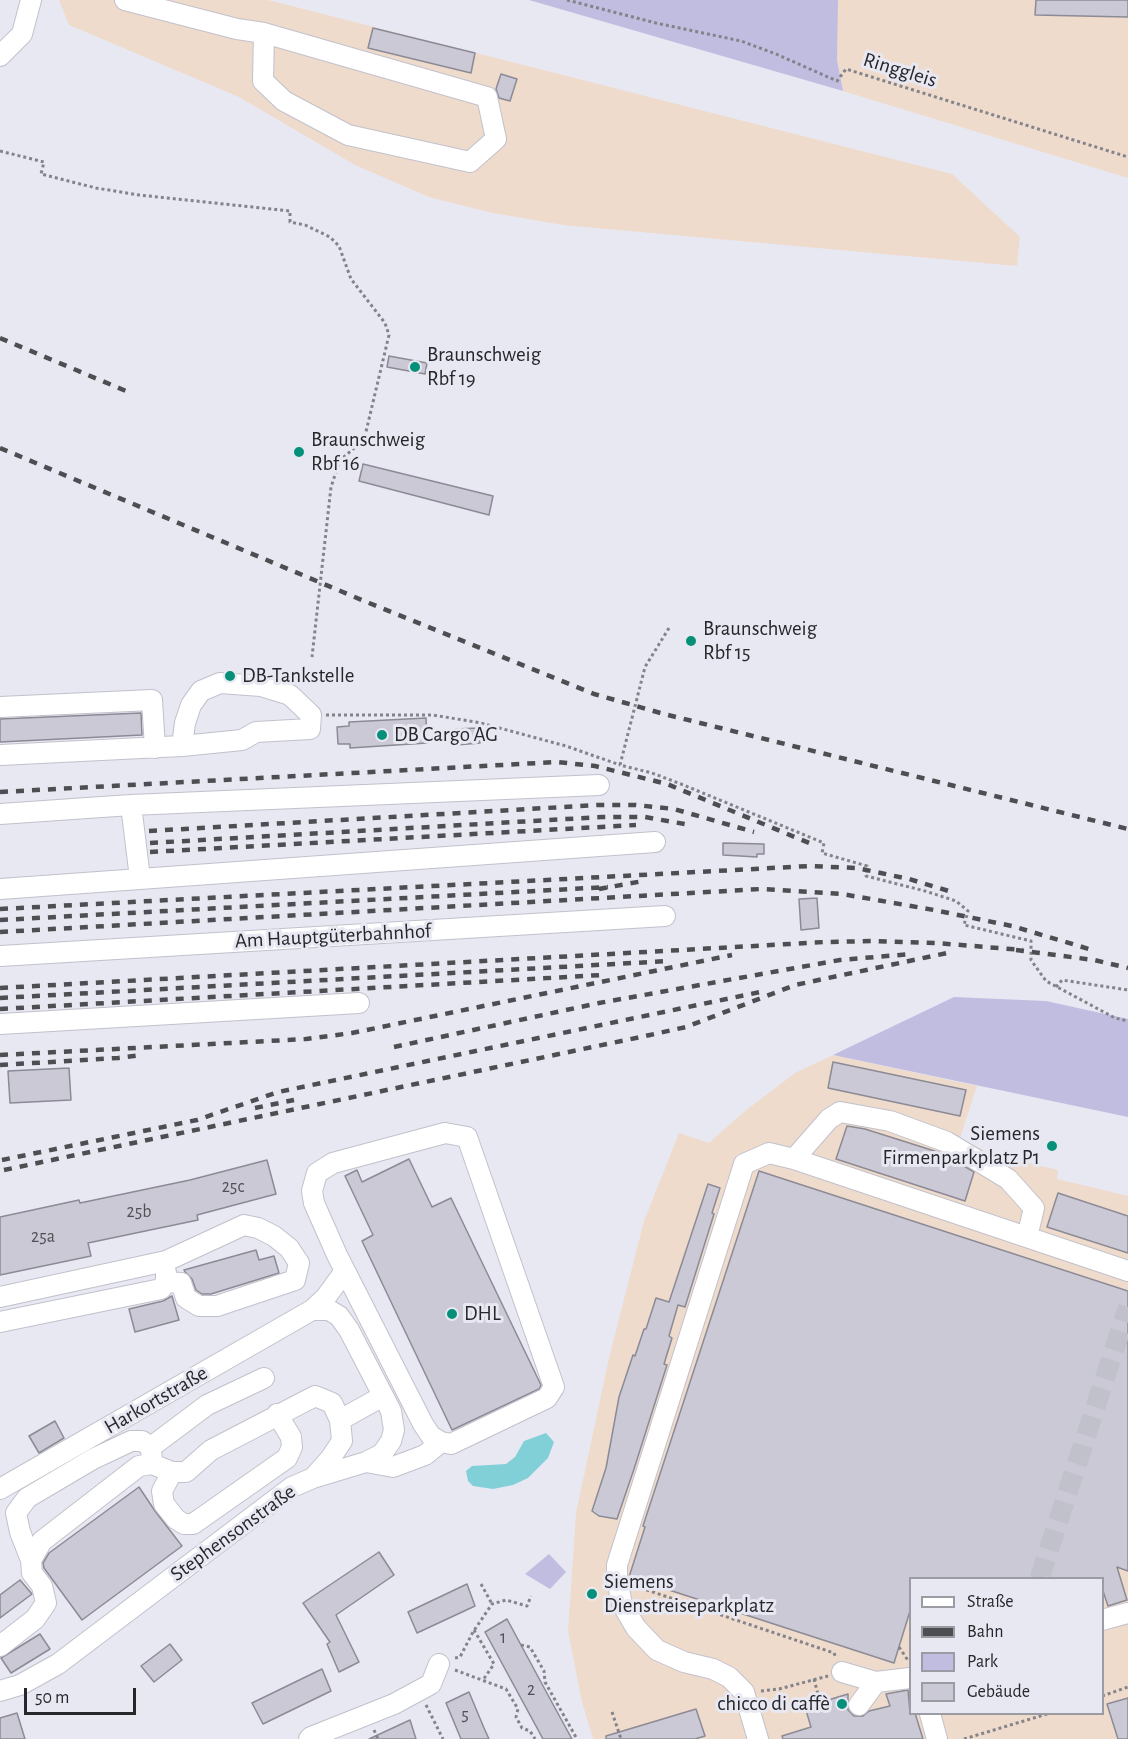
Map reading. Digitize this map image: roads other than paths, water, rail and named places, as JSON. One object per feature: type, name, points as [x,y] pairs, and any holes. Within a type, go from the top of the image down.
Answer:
[{"type":"street","points":[[0,56],[22,34],[31,0]]},
{"type":"street","points":[[125,0],[237,29],[264,33],[486,98],[496,139],[470,162],[348,135],[284,101],[263,81],[264,33]]},
{"type":"street","points":[[0,755],[182,746],[242,740],[256,732],[310,729],[311,716],[290,695],[261,686],[220,683],[201,691],[191,705],[185,723],[182,746]]},
{"type":"street","points":[[0,707],[152,700],[155,747]]},
{"type":"street","points":[[0,814],[599,785]]},
{"type":"street","points":[[131,806],[140,878]]},
{"type":"street","points":[[0,889],[655,842]]},
{"type":"street","name":"Am Hauptgüterbahnhof","points":[[0,956],[665,916]]},
{"type":"street","points":[[0,1024],[359,1003]]},
{"type":"street","points":[[794,1159],[829,1119],[840,1112],[890,1121],[947,1142],[1008,1179],[1034,1208],[1027,1237]]},
{"type":"street","points":[[446,1133],[466,1137],[554,1387],[547,1398],[451,1444],[441,1442],[431,1436],[423,1424],[345,1271],[315,1203],[312,1191],[317,1173],[323,1167],[347,1157],[446,1133]]},
{"type":"street","points":[[758,1739],[744,1692],[729,1677],[713,1669],[684,1662],[657,1650],[636,1628],[622,1604],[616,1580],[617,1565],[744,1164],[769,1153],[794,1159],[1128,1271]]},
{"type":"street","points":[[0,1297],[166,1261],[244,1225],[258,1228],[274,1236],[289,1248],[299,1263],[295,1280],[217,1306],[199,1306],[186,1298],[181,1283],[166,1282]]},
{"type":"street","points":[[0,1322],[161,1289],[166,1282],[166,1261]]},
{"type":"street","name":"Harkortstraße","points":[[0,1489],[312,1310],[326,1297],[345,1271]]},
{"type":"street","name":"Stephensonstraße","points":[[0,1691],[20,1684],[58,1664],[292,1487],[313,1478],[366,1462],[382,1454],[391,1441],[394,1430],[391,1411],[349,1330],[339,1316],[329,1310],[312,1310]]},
{"type":"street","points":[[31,1560],[42,1541],[139,1466],[207,1406],[264,1378]]},
{"type":"street","points":[[0,1646],[35,1619],[46,1603],[42,1586],[32,1573],[31,1560],[20,1532],[16,1513],[27,1498],[93,1459],[131,1441],[142,1441],[152,1455],[172,1472],[186,1472],[212,1450],[315,1396],[332,1403],[340,1420],[342,1441],[313,1478]]},
{"type":"street","points":[[340,1420],[383,1396]]},
{"type":"street","points":[[172,1472],[162,1491],[164,1504],[176,1519],[184,1524],[193,1524],[287,1458],[292,1447],[291,1437],[277,1414]]},
{"type":"street","points":[[366,1462],[393,1467],[424,1455],[441,1442]]},
{"type":"street","points":[[1104,1619],[1128,1613]]},
{"type":"street","points":[[309,1739],[394,1704],[431,1684],[439,1664]]},
{"type":"street","points":[[842,1672],[876,1682],[909,1678]]},
{"type":"street","points":[[859,1705],[876,1682]]},
{"type":"street","points":[[931,1715],[937,1739]]},
{"type":"tunnel","points":[[1042,1577],[1041,1574],[1128,1307]]},
{"type":"railway","points":[[0,338],[126,391]]},
{"type":"railway","points":[[0,448],[369,603],[594,694],[664,714],[1128,829]]},
{"type":"railway","points":[[0,792],[557,762],[595,766],[667,784],[814,845]]},
{"type":"railway","points":[[149,831],[598,805],[636,805],[674,809],[754,832]]},
{"type":"railway","points":[[150,843],[602,817],[645,817],[690,825]]},
{"type":"railway","points":[[150,852],[636,825]]},
{"type":"railway","points":[[0,909],[810,866],[857,868],[909,879],[952,892]]},
{"type":"railway","points":[[599,889],[643,881]]},
{"type":"railway","points":[[0,920],[608,887]]},
{"type":"railway","points":[[0,932],[761,889],[842,894],[934,910],[1012,926],[1089,949]]},
{"type":"railway","points":[[0,988],[825,942],[936,943],[1023,950]]},
{"type":"railway","points":[[1016,950],[1094,960],[1128,968]]},
{"type":"railway","points":[[4,1170],[686,1027],[795,985],[947,953]]},
{"type":"railway","points":[[394,1047],[599,1003],[840,960],[911,954]]},
{"type":"railway","points":[[0,1055],[306,1039],[352,1033],[732,955]]},
{"type":"railway","points":[[0,998],[669,961]]},
{"type":"railway","points":[[0,1009],[602,975]]},
{"type":"railway","points":[[2,1160],[197,1120],[278,1092],[760,992]]},
{"type":"railway","points":[[0,1065],[142,1055]]},
{"type":"railway","points":[[255,1108],[294,1100]]},
{"type":"place","name":"Braunschweig Rbf 19","points":[[415,367]]},
{"type":"place","name":"Braunschweig Rbf 16","points":[[299,452]]},
{"type":"place","name":"Braunschweig Rbf 15","points":[[691,641]]},
{"type":"place","name":"DB-Tankstelle","points":[[230,676]]},
{"type":"place","name":"DB Cargo AG","points":[[382,735]]},
{"type":"place","name":"Siemens Firmenparkplatz P1","points":[[1052,1146]]},
{"type":"place","name":"DHL","points":[[452,1314]]},
{"type":"place","name":"Siemens Dienstreiseparkplatz","points":[[592,1594]]},
{"type":"place","name":"chicco di caffè","points":[[842,1704]]}]
